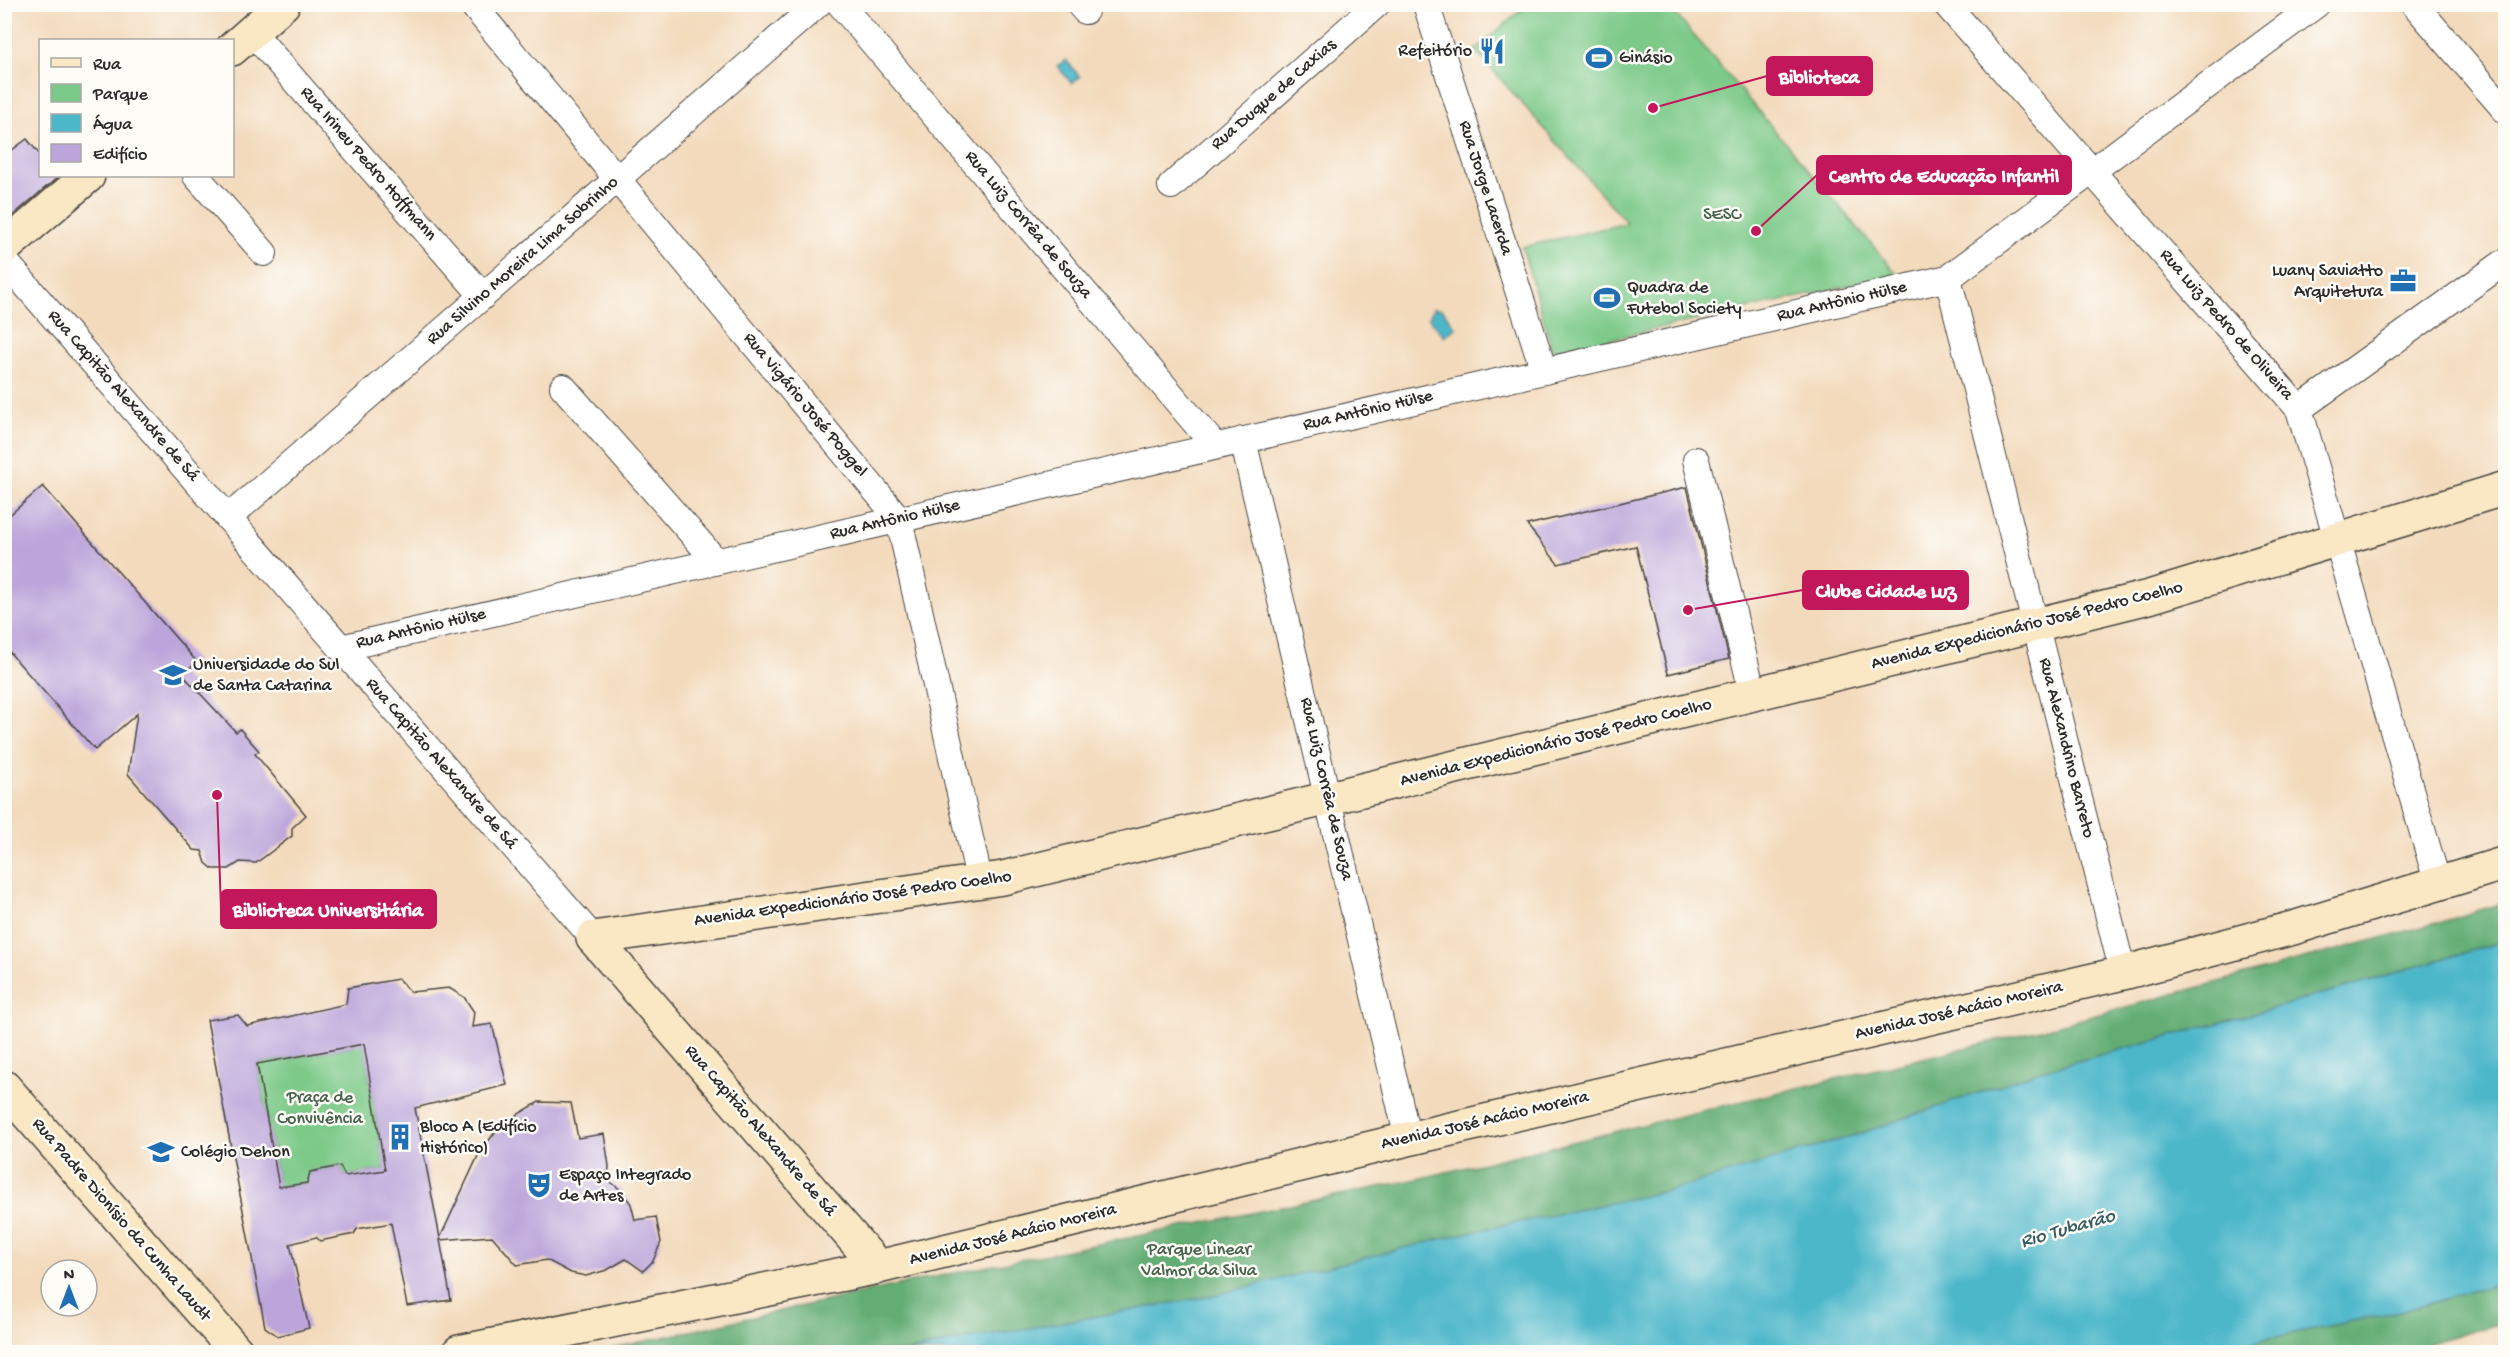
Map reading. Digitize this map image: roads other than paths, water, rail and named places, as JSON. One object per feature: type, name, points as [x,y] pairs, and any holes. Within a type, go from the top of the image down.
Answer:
[{"type":"street","points":[[242,41],[283,4]]},
{"type":"street","name":"Rua Vigário José Poggel","points":[[472,4],[899,519],[980,883]]},
{"type":"street","name":"Rua Silvino Moreira Lima Sobrinho","points":[[228,518],[818,4]]},
{"type":"street","name":"Rua Luiz Corrêa de Souza","points":[[840,4],[1215,446]]},
{"type":"street","name":"Rua Duque de Caxias","points":[[1171,186],[1377,4]]},
{"type":"street","name":"Rua Jorge Lacerda","points":[[1426,4],[1544,371]]},
{"type":"street","name":"Rua Luiz Pedro de Oliveira","points":[[1946,4],[2300,409],[2438,884]]},
{"type":"street","name":"Rua Antônio Hülse","points":[[341,648],[1948,278],[2317,4]]},
{"type":"street","points":[[2414,4],[2505,111]]},
{"type":"street","name":"Rua Irineu Pedro Hoffmann","points":[[242,41],[483,296]]},
{"type":"street","points":[[4,248],[87,177]]},
{"type":"street","points":[[197,177],[264,253]]},
{"type":"street","name":"Rua Capitão Alexandre de Sá","points":[[4,260],[878,1267]]},
{"type":"street","points":[[2300,409],[2505,261]]},
{"type":"street","name":"Rua Alexandrino Barreto","points":[[1948,278],[2123,973]]},
{"type":"street","points":[[563,387],[716,561]]},
{"type":"street","name":"Rua Luiz Corrêa de Souza","points":[[1243,440],[1408,1139]]},
{"type":"street","points":[[1696,460],[1753,695]]},
{"type":"street","name":"Avenida Expedicionário José Pedro Coelho","points":[[592,938],[980,883],[2149,597],[2505,488]]},
{"type":"street","name":"Avenida José Acácio Moreira","points":[[459,1353],[878,1267],[1408,1139],[2123,973],[2293,928],[2505,863]]},
{"type":"street","name":"Rua Padre Dionísio da Cunha Laudt","points":[[4,1087],[237,1353]]},
{"type":"water","points":[[1066,60],[1080,77],[1072,84],[1057,66]]},
{"type":"water","points":[[1433,308],[1443,310],[1456,328],[1444,336],[1429,318]]},
{"type":"water","name":"Rio Tubarão","points":[[2505,941],[2505,1281],[2414,1308],[2203,1352],[906,1352],[977,1337],[1207,1297],[1453,1236],[1672,1190],[1859,1134],[2041,1071],[2271,1009]]},
{"type":"place","name":"Refeitório","points":[[1492,51]]},
{"type":"place","name":"Ginásio","points":[[1599,58]]},
{"type":"place","name":"Biblioteca","points":[[1653,108]]},
{"type":"place","name":"Centro de Educação Infantil","points":[[1756,231]]},
{"type":"place","name":"Luany Saviatto Arquitetura","points":[[2403,281]]},
{"type":"place","name":"Quadra de Futebol Society","points":[[1607,298]]},
{"type":"place","name":"Clube Cidade Luz","points":[[1688,610]]},
{"type":"place","name":"Universidade do Sul de Santa Catarina","points":[[173,675]]},
{"type":"place","name":"Biblioteca Universitária","points":[[217,795]]},
{"type":"place","name":"Bloco A (Edifício Histórico)","points":[[400,1137]]},
{"type":"place","name":"Colégio Dehon","points":[[161,1152]]},
{"type":"place","name":"Espaço Integrado de Artes","points":[[539,1185]]},
{"type":"park label","name":"SESC","points":[[1722,215]]},
{"type":"park label","name":"Praça de Convivência","points":[[320,1108]]},
{"type":"park label","name":"Parque Linear Valmor da Silva","points":[[1199,1260]]}]
